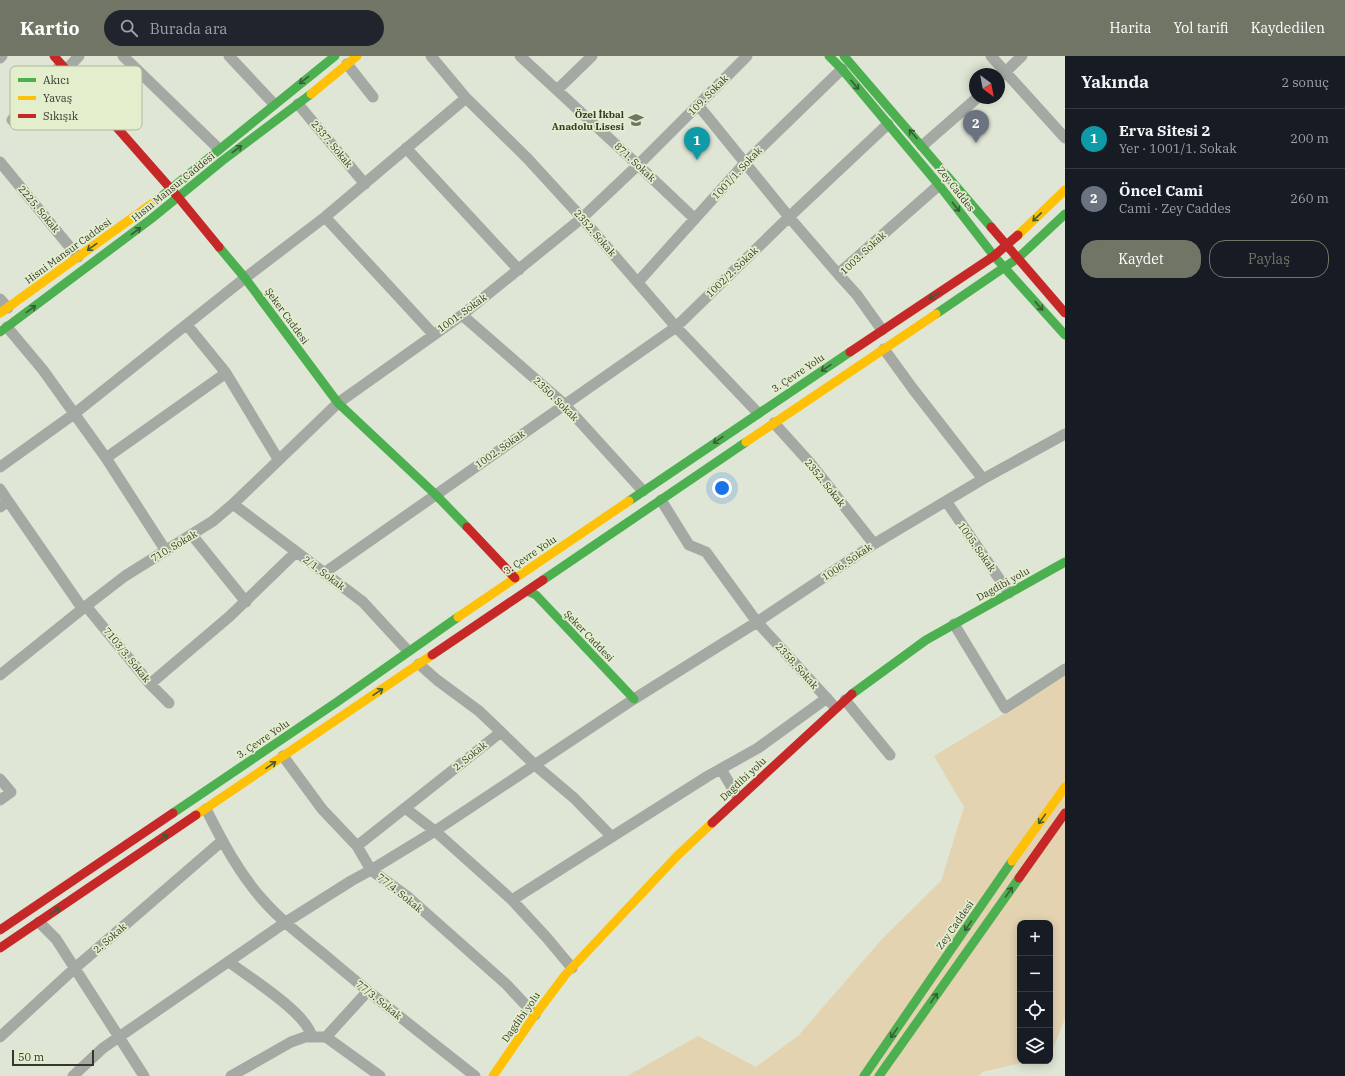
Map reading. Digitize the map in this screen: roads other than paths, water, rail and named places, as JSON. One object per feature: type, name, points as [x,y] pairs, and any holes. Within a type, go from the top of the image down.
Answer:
[{"type":"main road","name":"Hısnı Mansur Caddesi","points":[[4,329],[152,219],[222,161],[298,104],[358,56]]},
{"type":"main road","name":"Zey Caddes","points":[[829,56],[842,69],[939,184],[994,256],[1065,335]]},
{"type":"main road","name":"Zey Caddes","points":[[844,56],[1065,313]]},
{"type":"main road","name":"Hisni Mansur Caddesi","points":[[4,311],[147,208],[331,57]]},
{"type":"main road","name":"Şeker Caddesi","points":[[119,130],[178,197],[245,278],[338,403],[435,494],[515,578]]},
{"type":"main road","name":"3. Çevre Yolu","points":[[0,930],[337,702],[408,651],[758,413],[994,256],[1007,246],[1065,190]]},
{"type":"main road","points":[[0,948],[1005,268],[1018,258],[1065,214]]},
{"type":"main road","name":"Dagdibi yolu","points":[[493,1076],[535,1015],[572,968],[677,856],[855,691],[926,640],[1065,562]]},
{"type":"main road","name":"Şeker Caddesi","points":[[527,591],[536,594],[634,699]]},
{"type":"main road","name":"Zey Caddesi","points":[[864,1076],[1019,851],[1065,787]]},
{"type":"main road","points":[[879,1076],[1065,813]]},
{"type":"street","points":[[60,64],[79,56]]},
{"type":"street","points":[[123,56],[133,66]]},
{"type":"street","points":[[229,56],[274,104]]},
{"type":"street","name":"2352. Sokak","points":[[431,56],[466,98],[528,160],[582,218],[676,327],[758,413]]},
{"type":"street","name":"871. Sokak","points":[[520,56],[696,219]]},
{"type":"street","points":[[557,90],[592,56]]},
{"type":"street","name":"109. Sokak","points":[[582,218],[638,165],[747,56]]},
{"type":"street","points":[[991,56],[998,68]]},
{"type":"street","points":[[1005,72],[1022,56]]},
{"type":"street","points":[[347,64],[373,97]]},
{"type":"street","name":"1001/1. Sokak","points":[[638,282],[745,163],[842,69]]},
{"type":"street","points":[[142,74],[219,149]]},
{"type":"street","points":[[1005,78],[1065,138]]},
{"type":"street","points":[[0,467],[74,414],[245,278],[326,217],[466,98]]},
{"type":"street","name":"2337. Sokak","points":[[298,104],[365,184]]},
{"type":"street","points":[[922,146],[970,104]]},
{"type":"street","points":[[698,105],[789,217],[838,274]]},
{"type":"street","name":"1002/2. Sokak","points":[[564,404],[676,327],[789,217],[888,124]]},
{"type":"street","points":[[406,148],[519,270]]},
{"type":"street","name":"2225. Sokak","points":[[0,162],[78,257]]},
{"type":"street","name":"1003. Sokak","points":[[882,330],[857,295],[838,274],[939,184]]},
{"type":"street","points":[[326,217],[434,334]]},
{"type":"street","name":"1001. Sokak","points":[[338,403],[462,315],[582,218]]},
{"type":"street","points":[[0,299],[4,311]]},
{"type":"street","name":"2350. Sokak","points":[[462,315],[564,404],[643,491]]},
{"type":"street","points":[[187,325],[226,373],[278,459]]},
{"type":"street","points":[[4,329],[43,370],[106,458],[166,551]]},
{"type":"street","points":[[884,349],[912,388],[983,479]]},
{"type":"street","points":[[106,458],[226,373]]},
{"type":"street","name":"710. Sokak","points":[[0,675],[125,576],[213,521],[233,504],[278,459],[338,403]]},
{"type":"street","name":"1002. Sokak","points":[[324,573],[564,404]]},
{"type":"street","name":"2352. Sokak","points":[[774,423],[811,464],[874,544]]},
{"type":"street","name":"1006. Sokak","points":[[74,1076],[103,1048],[119,1036],[286,922],[435,830],[634,699],[757,622],[874,544],[983,479],[1065,434]]},
{"type":"street","name":"7103/3. Sokak","points":[[0,489],[4,504],[84,607],[150,684],[169,703]]},
{"type":"street","name":"2358. Sokak","points":[[661,500],[689,544],[706,552],[757,622],[836,709]]},
{"type":"street","name":"1005. Sokak","points":[[946,502],[1009,593]]},
{"type":"street","name":"2/1. Sokak","points":[[233,504],[363,602],[408,651]]},
{"type":"street","points":[[192,535],[246,602]]},
{"type":"street","points":[[150,684],[246,602],[296,552]]},
{"type":"street","points":[[954,624],[1005,708],[1065,669]]},
{"type":"street","points":[[419,664],[437,680],[479,711],[535,765],[574,798],[612,837]]},
{"type":"street","points":[[512,900],[721,769],[758,748],[827,698]]},
{"type":"street","points":[[845,700],[890,755]]},
{"type":"street","name":"2. Sokak","points":[[357,846],[501,732]]},
{"type":"street","name":"77/4. Sokak","points":[[284,756],[322,809],[357,846],[371,870],[408,897],[507,985],[535,1015]]},
{"type":"street","points":[[721,769],[738,798]]},
{"type":"street","points":[[0,779],[11,792],[0,800]]},
{"type":"street","points":[[405,808],[435,830],[512,900],[572,968]]},
{"type":"street","name":"77/3. Sokak","points":[[206,810],[222,841],[245,878],[262,900],[368,992],[475,1076]]},
{"type":"street","name":"2. Sokak","points":[[0,1037],[75,968],[222,841]]},
{"type":"street","points":[[39,922],[56,939],[144,1076]]},
{"type":"street","points":[[229,962],[270,992],[302,1019],[308,1027],[312,1037]]},
{"type":"street","points":[[326,1037],[368,992]]},
{"type":"street","points":[[231,1076],[291,1042],[305,1037],[326,1037],[380,1076]]},
{"type":"place","name":"Özel İkbal Anadolu Lisesi","points":[[636,120]]},
{"type":"place","name":"Öncel Cami","points":[[976,143]]},
{"type":"place","name":"Erva Sitesi 2","points":[[697,160]]}]
